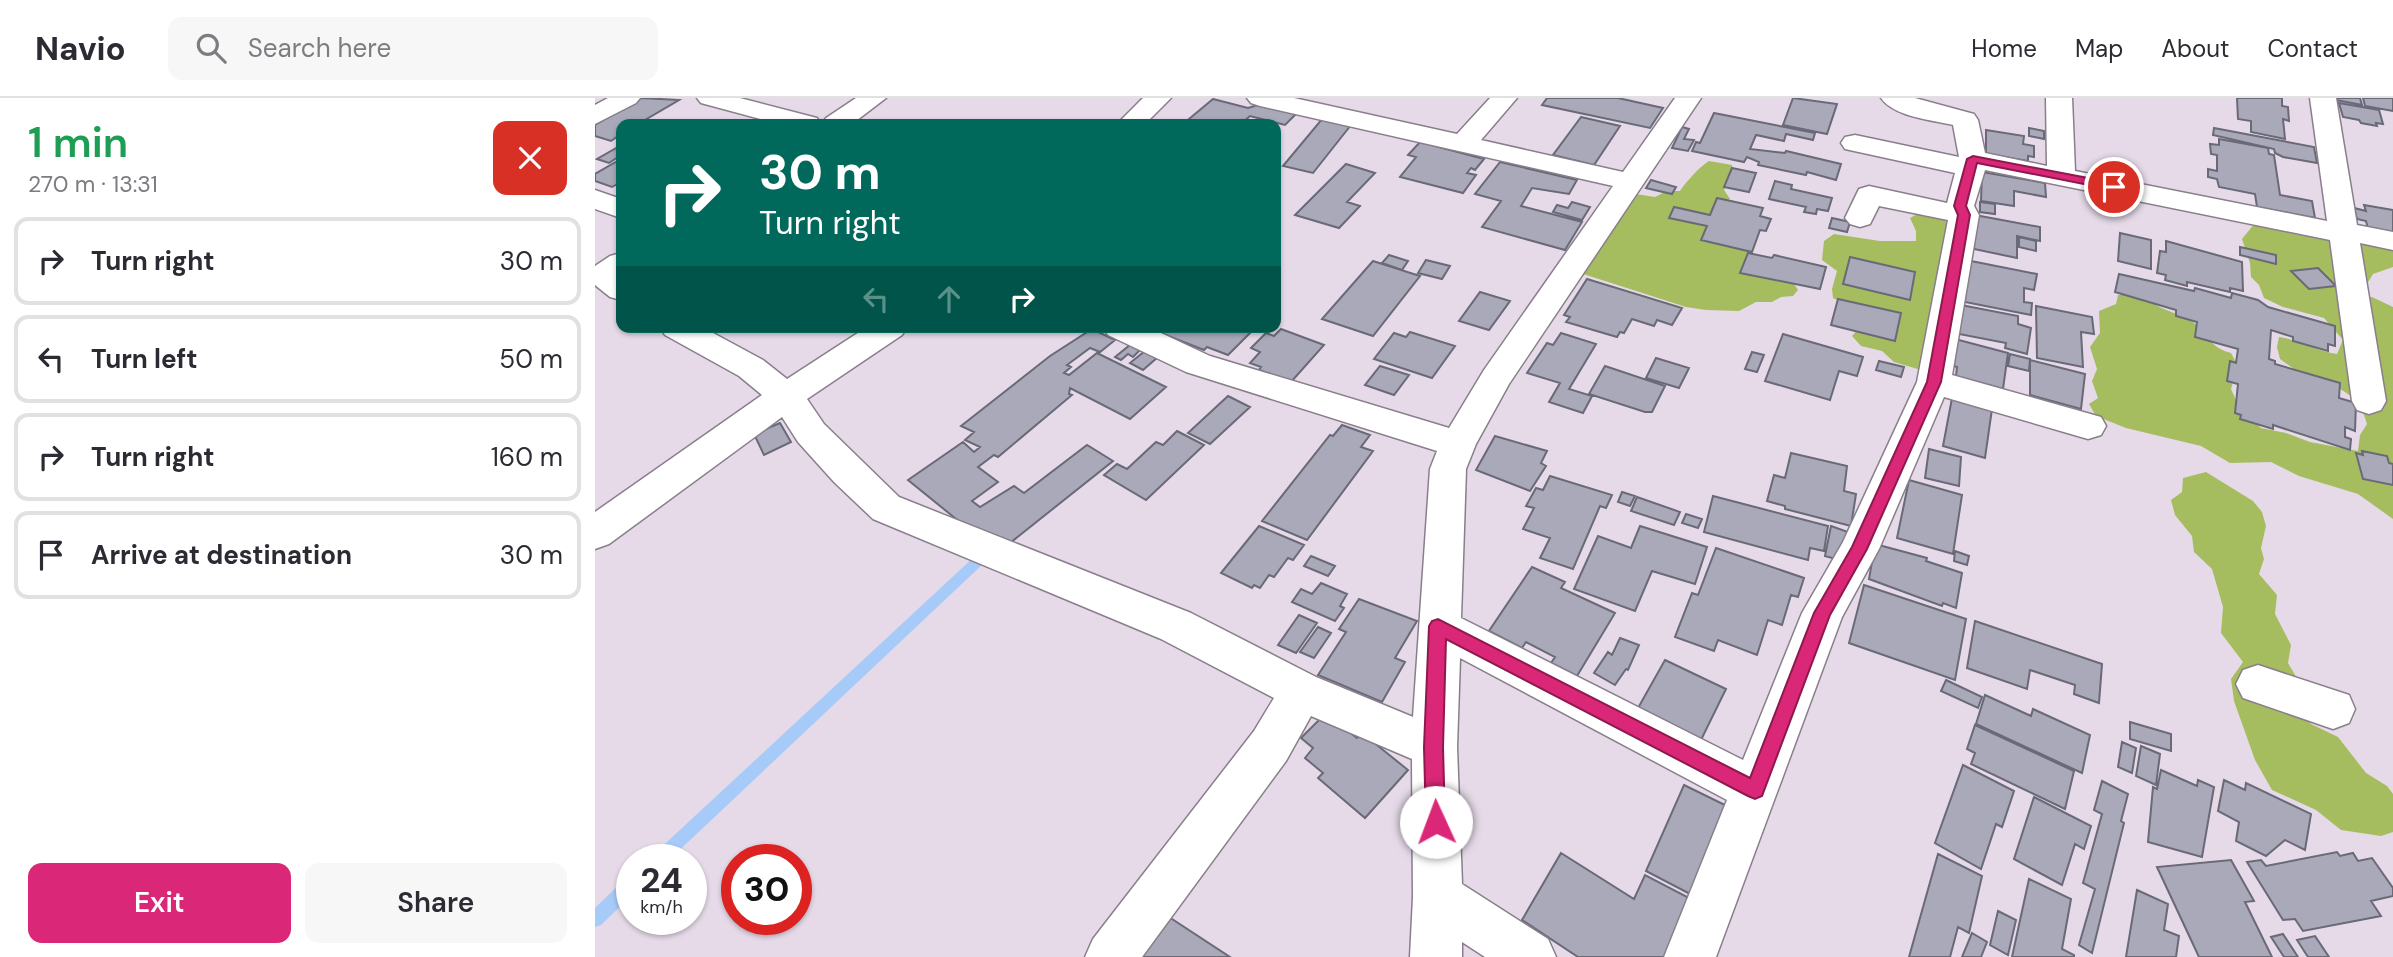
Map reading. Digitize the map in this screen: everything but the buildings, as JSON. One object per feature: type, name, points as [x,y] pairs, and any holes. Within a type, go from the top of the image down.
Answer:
[{"type":"street","points":[[595,116],[627,98]]},
{"type":"street","points":[[710,98],[789,119]]},
{"type":"street","points":[[842,119],[873,98]]},
{"type":"street","points":[[1135,119],[1158,98]]},
{"type":"street","points":[[1260,98],[1630,182]]},
{"type":"street","points":[[1463,144],[1504,98]]},
{"type":"street","points":[[1436,957],[1438,897],[1434,747],[1448,468],[1458,444],[1496,378],[1688,98]]},
{"type":"street","points":[[1691,957],[1822,613],[1859,549],[1934,382],[1964,215],[1960,206],[1972,164],[1965,120],[1914,107],[1894,98]]},
{"type":"street","points":[[2059,98],[2061,175]]},
{"type":"street","points":[[2323,98],[2369,401]]},
{"type":"street","points":[[1855,143],[1972,164],[2061,175],[2344,234],[2362,234],[2393,241]]},
{"type":"street","points":[[1860,218],[1869,195],[1964,215]]},
{"type":"street","points":[[595,199],[616,207]]},
{"type":"street","points":[[616,266],[603,275],[616,286]]},
{"type":"street","points":[[687,333],[751,368],[786,396],[811,433],[847,472],[886,508],[1176,626],[1301,691],[1434,747]]},
{"type":"street","points":[[595,533],[786,396],[882,333]]},
{"type":"street","points":[[1132,333],[1198,364],[1458,444]]},
{"type":"street","points":[[1934,382],[2088,426]]},
{"type":"street","points":[[1438,626],[1755,790]]},
{"type":"street","points":[[2258,684],[2333,709]]},
{"type":"street","points":[[1111,957],[1270,746],[1301,691]]},
{"type":"street","points":[[1438,897],[1531,957]]},
{"type":"green space","points":[[1709,161],[1732,165],[1733,176],[1724,190],[1730,199],[1720,206],[1751,257],[1792,281],[1798,290],[1793,296],[1781,297],[1772,302],[1756,302],[1739,311],[1706,310],[1686,307],[1577,272],[1629,193],[1655,197],[1667,191],[1680,191]]},
{"type":"green space","points":[[1921,212],[1947,217],[1955,232],[1931,373],[1894,362],[1882,351],[1861,346],[1852,336],[1861,326],[1851,307],[1833,298],[1832,289],[1837,271],[1822,260],[1824,241],[1834,234],[1880,241],[1916,241],[1916,231],[1910,218]]},
{"type":"green space","points":[[2255,223],[2315,234],[2334,242],[2368,244],[2393,250],[2393,267],[2373,274],[2358,299],[2372,297],[2393,307],[2393,519],[2358,494],[2299,476],[2271,462],[2230,463],[2201,446],[2126,428],[2096,416],[2089,404],[2098,398],[2092,381],[2097,369],[2090,347],[2100,333],[2099,311],[2116,304],[2118,295],[2135,296],[2188,319],[2213,344],[2231,353],[2238,366],[2231,389],[2240,409],[2261,428],[2310,442],[2358,451],[2360,435],[2367,424],[2362,409],[2351,396],[2328,381],[2304,376],[2280,359],[2277,347],[2279,337],[2337,354],[2343,340],[2324,318],[2283,307],[2264,298],[2259,285],[2251,277],[2250,263],[2242,239]]},
{"type":"green space","points":[[2206,472],[2253,501],[2262,512],[2266,526],[2261,548],[2264,559],[2259,574],[2277,595],[2275,614],[2291,645],[2288,663],[2301,685],[2297,705],[2311,724],[2338,737],[2366,773],[2387,786],[2393,794],[2393,832],[2381,836],[2341,830],[2316,810],[2272,790],[2255,760],[2234,701],[2231,679],[2243,662],[2221,633],[2223,607],[2212,569],[2194,552],[2192,536],[2175,515],[2171,500],[2182,492],[2183,478]]},
{"type":"waterway","points":[[675,844],[979,560]]},
{"type":"waterway","points":[[595,919],[616,899]]},
{"type":"route","points":[[1436,822],[1434,747],[1438,626],[1755,790],[1822,613],[1859,549],[1934,382],[1964,215],[1960,206],[1973,159],[2114,187]]}]
